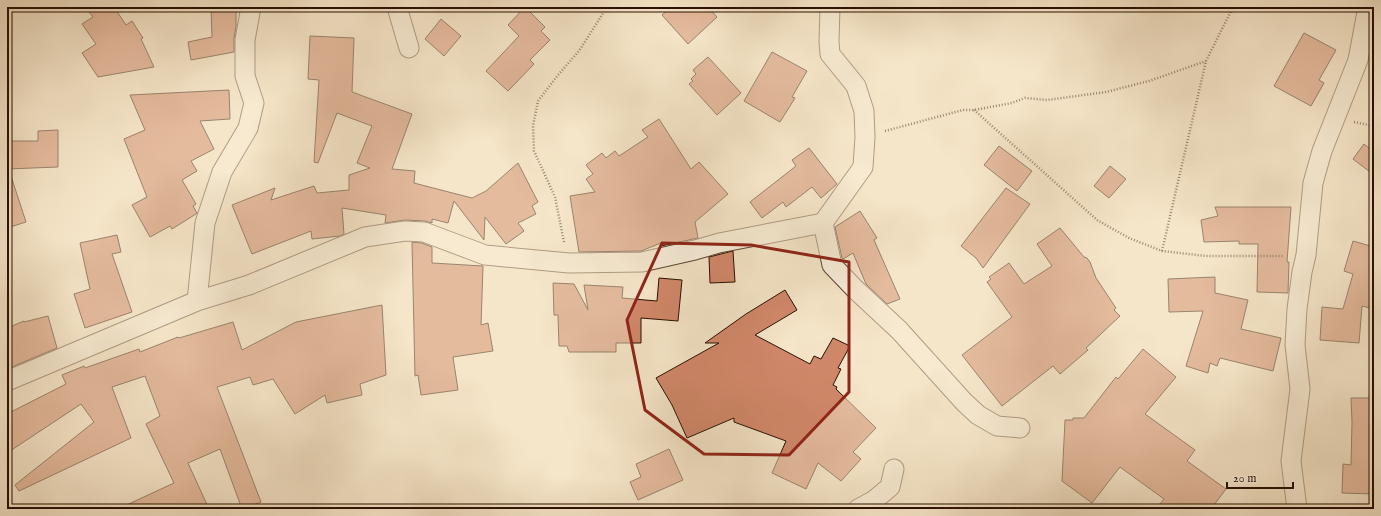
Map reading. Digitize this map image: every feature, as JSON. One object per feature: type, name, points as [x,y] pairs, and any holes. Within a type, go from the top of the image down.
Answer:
[{"type":"street","points":[[197,301],[205,223],[222,172],[248,128],[254,103],[245,76],[245,40],[251,7]]},
{"type":"street","points":[[397,7],[409,48]]},
{"type":"street","points":[[7,381],[197,301],[249,285],[365,237],[405,231],[424,232],[485,255],[569,263],[642,262],[719,243],[823,223],[863,167],[865,137],[864,111],[856,86],[830,54],[830,7]]},
{"type":"street","points":[[1297,509],[1291,461],[1300,389],[1295,345],[1297,309],[1306,255],[1313,183],[1322,151],[1358,60],[1368,7]]},
{"type":"street","points":[[823,223],[832,264],[856,290],[899,330],[964,402],[978,415],[997,426],[1020,428]]},
{"type":"street","points":[[858,509],[873,501],[890,487],[894,469]]},
{"type":"path","points":[[569,263],[555,197],[534,151],[533,126],[538,101],[579,51],[607,7]]},
{"type":"path","points":[[1162,251],[1206,61],[1234,7]]},
{"type":"path","points":[[865,137],[963,110],[974,110],[1012,103],[1025,98],[1047,100],[1106,92],[1149,81],[1206,61]]},
{"type":"path","points":[[974,110],[1097,220],[1129,238],[1162,251],[1206,256],[1306,255]]},
{"type":"highlighted area","points":[[662,243],[751,245],[849,262],[849,392],[789,455],[704,454],[645,410],[627,320]]},
{"type":"building","points":[[85,7],[114,7],[126,25],[132,21],[143,38],[141,39],[154,67],[98,77],[82,53],[96,44],[82,24],[93,17]]},
{"type":"building","points":[[211,7],[236,7],[234,52],[191,60],[188,42],[212,37]]},
{"type":"building","points":[[525,7],[545,27],[541,31],[550,40],[530,60],[534,64],[508,91],[486,71],[519,36],[508,25]]},
{"type":"building","points":[[671,7],[708,7],[717,17],[688,44],[662,15]]},
{"type":"building","points":[[441,19],[461,36],[444,56],[425,39]]},
{"type":"building","points":[[1304,33],[1336,50],[1319,80],[1324,83],[1311,106],[1274,86]]},
{"type":"building","points":[[310,36],[354,38],[352,92],[412,114],[392,169],[415,171],[414,183],[472,198],[486,191],[518,163],[538,202],[532,206],[536,214],[518,223],[524,231],[506,244],[485,217],[484,240],[454,201],[448,223],[432,219],[432,223],[425,221],[405,220],[385,223],[386,215],[342,208],[344,234],[340,236],[312,239],[311,231],[252,254],[232,205],[275,188],[271,200],[314,186],[317,193],[349,190],[349,175],[370,168],[357,163],[372,126],[337,113],[318,163],[314,162],[319,80],[308,79]]},
{"type":"building","points":[[772,52],[807,71],[792,97],[795,98],[780,122],[744,101]]},
{"type":"building","points":[[708,57],[741,93],[717,115],[689,84],[693,81],[691,79],[696,74],[693,70]]},
{"type":"building","points":[[229,90],[230,119],[200,121],[214,149],[191,161],[197,171],[182,180],[196,204],[193,206],[197,213],[172,229],[170,226],[150,237],[132,205],[147,197],[124,139],[145,130],[130,95]]},
{"type":"building","points":[[659,119],[691,169],[699,162],[728,194],[695,222],[698,238],[661,246],[661,243],[641,251],[579,252],[570,196],[595,192],[586,179],[593,174],[586,165],[602,153],[606,158],[615,151],[619,156],[648,137],[642,130]]},
{"type":"building","points":[[58,130],[58,167],[7,169],[7,141],[38,141],[38,131]]},
{"type":"building","points":[[1364,144],[1374,152],[1374,175],[1353,159]]},
{"type":"building","points":[[999,146],[1032,171],[1017,191],[984,165]]},
{"type":"building","points":[[809,148],[837,184],[821,198],[812,187],[786,207],[783,202],[762,218],[750,202],[796,166],[792,160]]},
{"type":"building","points":[[1110,166],[1126,179],[1109,198],[1094,186]]},
{"type":"building","points":[[10,173],[26,222],[7,228],[7,174]]},
{"type":"building","points":[[1006,188],[1030,204],[983,268],[976,258],[961,246]]},
{"type":"building","points":[[1215,207],[1291,207],[1287,262],[1289,262],[1288,293],[1257,292],[1258,244],[1239,244],[1239,241],[1204,242],[1201,220],[1218,216]]},
{"type":"building","points":[[860,211],[877,238],[874,240],[900,299],[887,304],[866,284],[853,253],[843,259],[842,258],[835,227]]},
{"type":"building","points":[[1060,228],[1090,262],[1096,278],[1116,308],[1114,310],[1120,316],[1086,348],[1088,350],[1060,374],[1053,366],[1002,406],[962,355],[1012,317],[987,282],[991,279],[989,277],[1009,263],[1024,284],[1052,266],[1037,244]]},
{"type":"building","points":[[117,235],[121,252],[112,254],[132,312],[85,328],[74,294],[90,289],[80,243]]},
{"type":"building","points":[[1353,241],[1374,247],[1374,309],[1362,306],[1359,343],[1320,340],[1322,307],[1343,309],[1353,274],[1344,271]]},
{"type":"building","points":[[412,242],[422,243],[432,247],[432,263],[483,266],[481,325],[488,323],[493,351],[453,357],[458,390],[421,395],[418,375],[415,376]]},
{"type":"building","points":[[733,251],[735,282],[710,283],[709,257]]},
{"type":"building","points":[[1215,277],[1215,293],[1248,300],[1241,329],[1281,338],[1273,371],[1220,358],[1217,366],[1210,363],[1208,373],[1186,366],[1203,311],[1169,312],[1168,279]]},
{"type":"building","points":[[659,278],[682,280],[678,321],[641,318],[641,343],[616,343],[616,352],[569,352],[567,346],[559,346],[558,315],[554,315],[553,283],[574,284],[588,310],[584,285],[623,287],[622,298],[657,301]]},
{"type":"building","points":[[785,290],[797,310],[755,335],[810,364],[814,356],[821,359],[833,338],[850,346],[838,368],[841,369],[833,385],[837,387],[836,389],[876,428],[853,452],[861,459],[841,481],[818,463],[806,489],[772,473],[786,441],[734,422],[734,418],[687,438],[672,405],[656,378],[719,343],[705,343],[746,314]]},
{"type":"building","points":[[382,305],[386,375],[360,384],[362,395],[327,403],[325,395],[295,414],[273,379],[253,385],[250,377],[217,387],[261,502],[242,509],[220,449],[188,463],[209,509],[118,509],[174,483],[146,424],[160,416],[145,376],[112,387],[131,438],[19,491],[15,485],[94,422],[81,404],[7,453],[7,414],[66,384],[62,375],[84,366],[85,368],[139,349],[140,352],[178,337],[179,338],[233,322],[242,350],[296,322]]},
{"type":"building","points":[[48,316],[57,348],[7,369],[7,328],[24,321]]},
{"type":"building","points":[[1143,349],[1176,377],[1145,414],[1195,450],[1187,461],[1226,489],[1211,509],[1156,509],[1164,499],[1120,467],[1092,503],[1062,481],[1065,420],[1084,418],[1116,377],[1118,379]]},
{"type":"building","points":[[1351,398],[1374,398],[1374,494],[1342,493],[1343,464],[1351,465]]},
{"type":"building","points":[[669,449],[683,480],[638,500],[630,482],[641,477],[636,464]]}]
